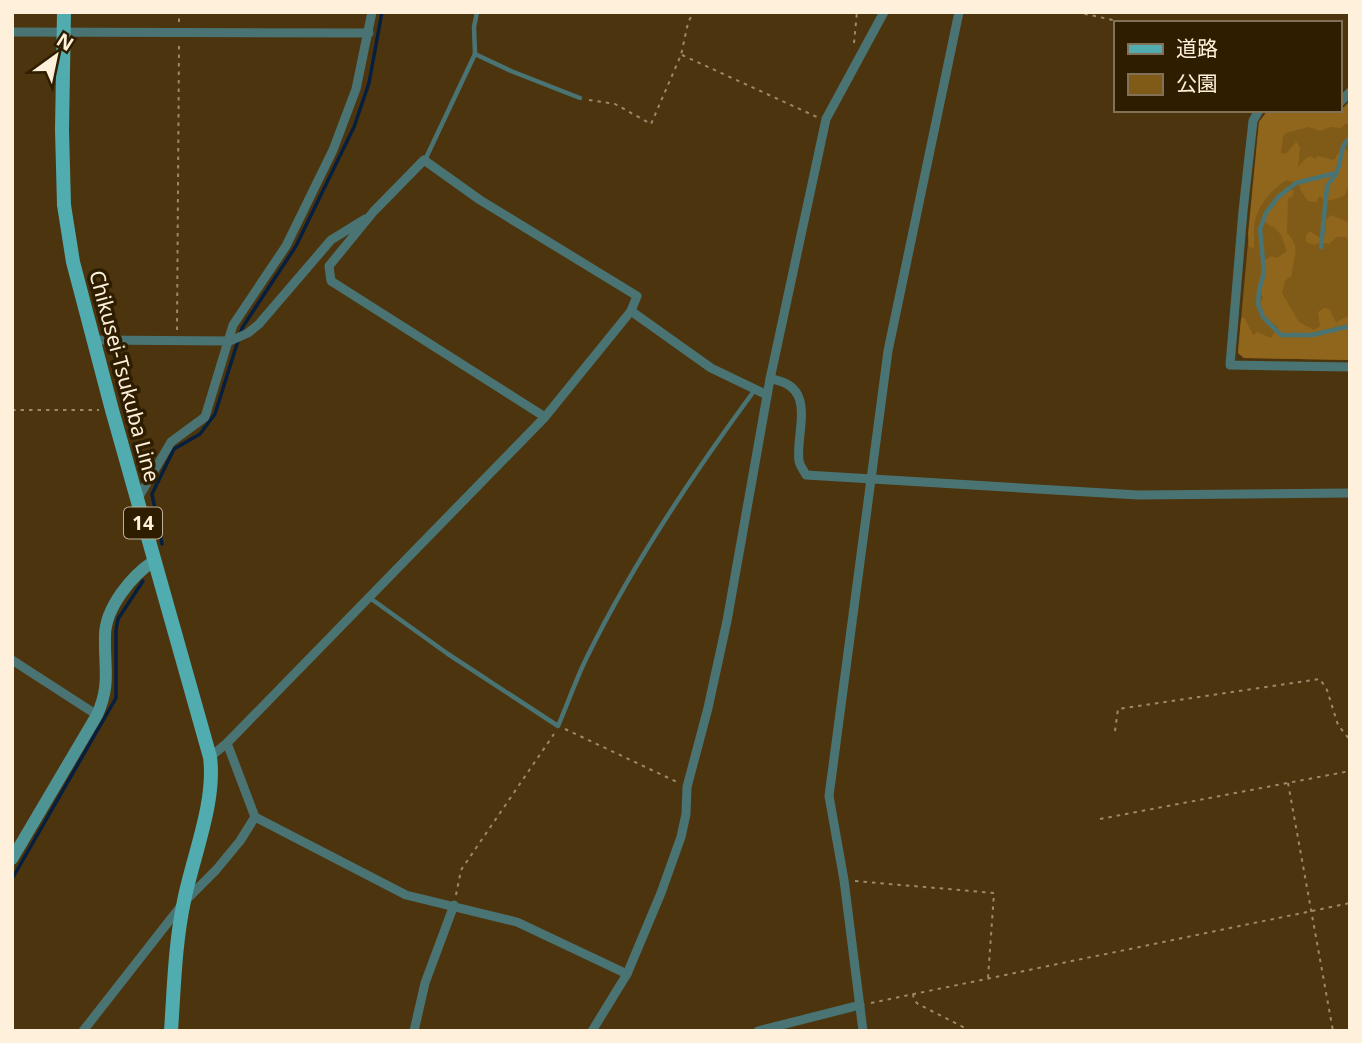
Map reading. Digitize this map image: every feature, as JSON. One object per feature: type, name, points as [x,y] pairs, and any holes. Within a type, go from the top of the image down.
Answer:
[{"type":"main road","name":"Chikusei-Tsukuba Line","points":[[64,12],[64,205],[73,262],[111,410],[210,757],[212,772],[210,792],[184,902],[176,960],[171,1031]]},
{"type":"street","points":[[137,501],[171,442],[205,417],[233,325],[286,246],[333,150],[356,89],[372,12]]},
{"type":"street","points":[[592,1031],[627,974],[681,837],[686,814],[687,788],[727,621],[769,379],[825,119],[884,12]]},
{"type":"street","points":[[863,1031],[844,880],[829,796],[888,351],[959,12]]},
{"type":"street","points":[[12,32],[369,33]]},
{"type":"street","points":[[1258,112],[1253,121],[1245,185],[1230,365],[1350,366]]},
{"type":"street","points":[[210,757],[228,743],[545,417],[631,311],[637,296],[480,200],[424,160],[329,266],[331,281],[344,292],[545,417]]},
{"type":"street","points":[[94,340],[230,341],[248,333],[259,324],[331,240],[371,216]]},
{"type":"street","points":[[631,311],[711,368],[767,396]]},
{"type":"street","points":[[769,379],[784,381],[795,393],[803,418],[799,462],[806,475],[1138,495],[1350,493]]},
{"type":"street","points":[[12,859],[105,697],[104,633],[110,613],[140,571],[154,561]]},
{"type":"street","points":[[12,660],[97,715]]},
{"type":"street","points":[[228,743],[254,817],[407,895],[517,922],[627,974]]},
{"type":"street","points":[[83,1031],[184,902],[232,850],[254,817]]},
{"type":"street","points":[[414,1031],[425,983],[454,905]]},
{"type":"street","points":[[758,1031],[860,1005]]},
{"type":"lane","points":[[424,160],[475,54],[474,27],[477,12]]},
{"type":"lane","points":[[475,54],[580,98]]},
{"type":"lane","points":[[1321,247],[1326,186],[1339,167],[1342,147],[1350,138]]},
{"type":"lane","points":[[1336,173],[1296,183],[1278,197],[1266,213],[1260,229],[1265,272],[1258,304],[1264,317],[1281,335],[1312,335],[1350,326]]},
{"type":"lane","points":[[369,597],[447,654],[558,726],[586,658],[631,578],[698,466],[754,391]]},
{"type":"path","points":[[177,341],[179,12]]},
{"type":"path","points":[[580,98],[615,104],[651,124],[681,55],[693,12]]},
{"type":"path","points":[[1076,12],[1117,21]]},
{"type":"path","points":[[681,55],[813,116],[825,119]]},
{"type":"path","points":[[12,410],[111,410]]},
{"type":"path","points":[[1115,731],[1118,709],[1320,679],[1327,690],[1338,725],[1350,740]]},
{"type":"path","points":[[454,905],[461,870],[538,760],[558,726],[687,788]]},
{"type":"path","points":[[1100,819],[1350,771]]},
{"type":"path","points":[[1288,782],[1334,1031]]},
{"type":"path","points":[[844,880],[994,893],[988,978]]},
{"type":"path","points":[[860,1005],[1350,903]]},
{"type":"path","points":[[913,994],[918,1004],[971,1031]]},
{"type":"green space","points":[[1350,101],[1350,360],[1244,358],[1238,353],[1259,122],[1266,112],[1338,113]]},
{"type":"shaded area","points":[[1350,101],[1350,123],[1341,128],[1331,127],[1320,131],[1309,127],[1286,133],[1283,136],[1281,153],[1286,154],[1296,142],[1300,147],[1298,167],[1311,156],[1315,159],[1318,156],[1334,160],[1340,150],[1345,149],[1350,153],[1350,182],[1345,195],[1328,200],[1320,196],[1316,202],[1308,201],[1299,184],[1287,180],[1263,202],[1254,223],[1254,248],[1249,247],[1259,122],[1266,112],[1338,113]]},
{"type":"shaded area","points":[[1285,188],[1294,191],[1288,199],[1287,233],[1295,244],[1296,253],[1292,275],[1285,281],[1282,293],[1299,322],[1314,330],[1320,326],[1318,312],[1324,308],[1329,309],[1336,322],[1350,315],[1350,360],[1244,358],[1238,353],[1241,319],[1244,317],[1253,335],[1257,332],[1271,338],[1278,327],[1265,317],[1260,304],[1263,298],[1258,284],[1263,271],[1262,262],[1271,256],[1277,258],[1287,251],[1281,235],[1261,219],[1282,196]]},
{"type":"shaded area","points":[[1331,215],[1350,223],[1350,241],[1345,237],[1337,237],[1329,244],[1320,242],[1315,245],[1306,242],[1306,235],[1310,231],[1320,238],[1325,234],[1326,220]]},
{"type":"waterway","points":[[162,544],[152,494],[174,449],[200,434],[215,414],[242,328],[296,246],[354,127],[369,83],[382,12]]},
{"type":"waterway","points":[[12,879],[116,698],[118,619],[143,581]]}]
